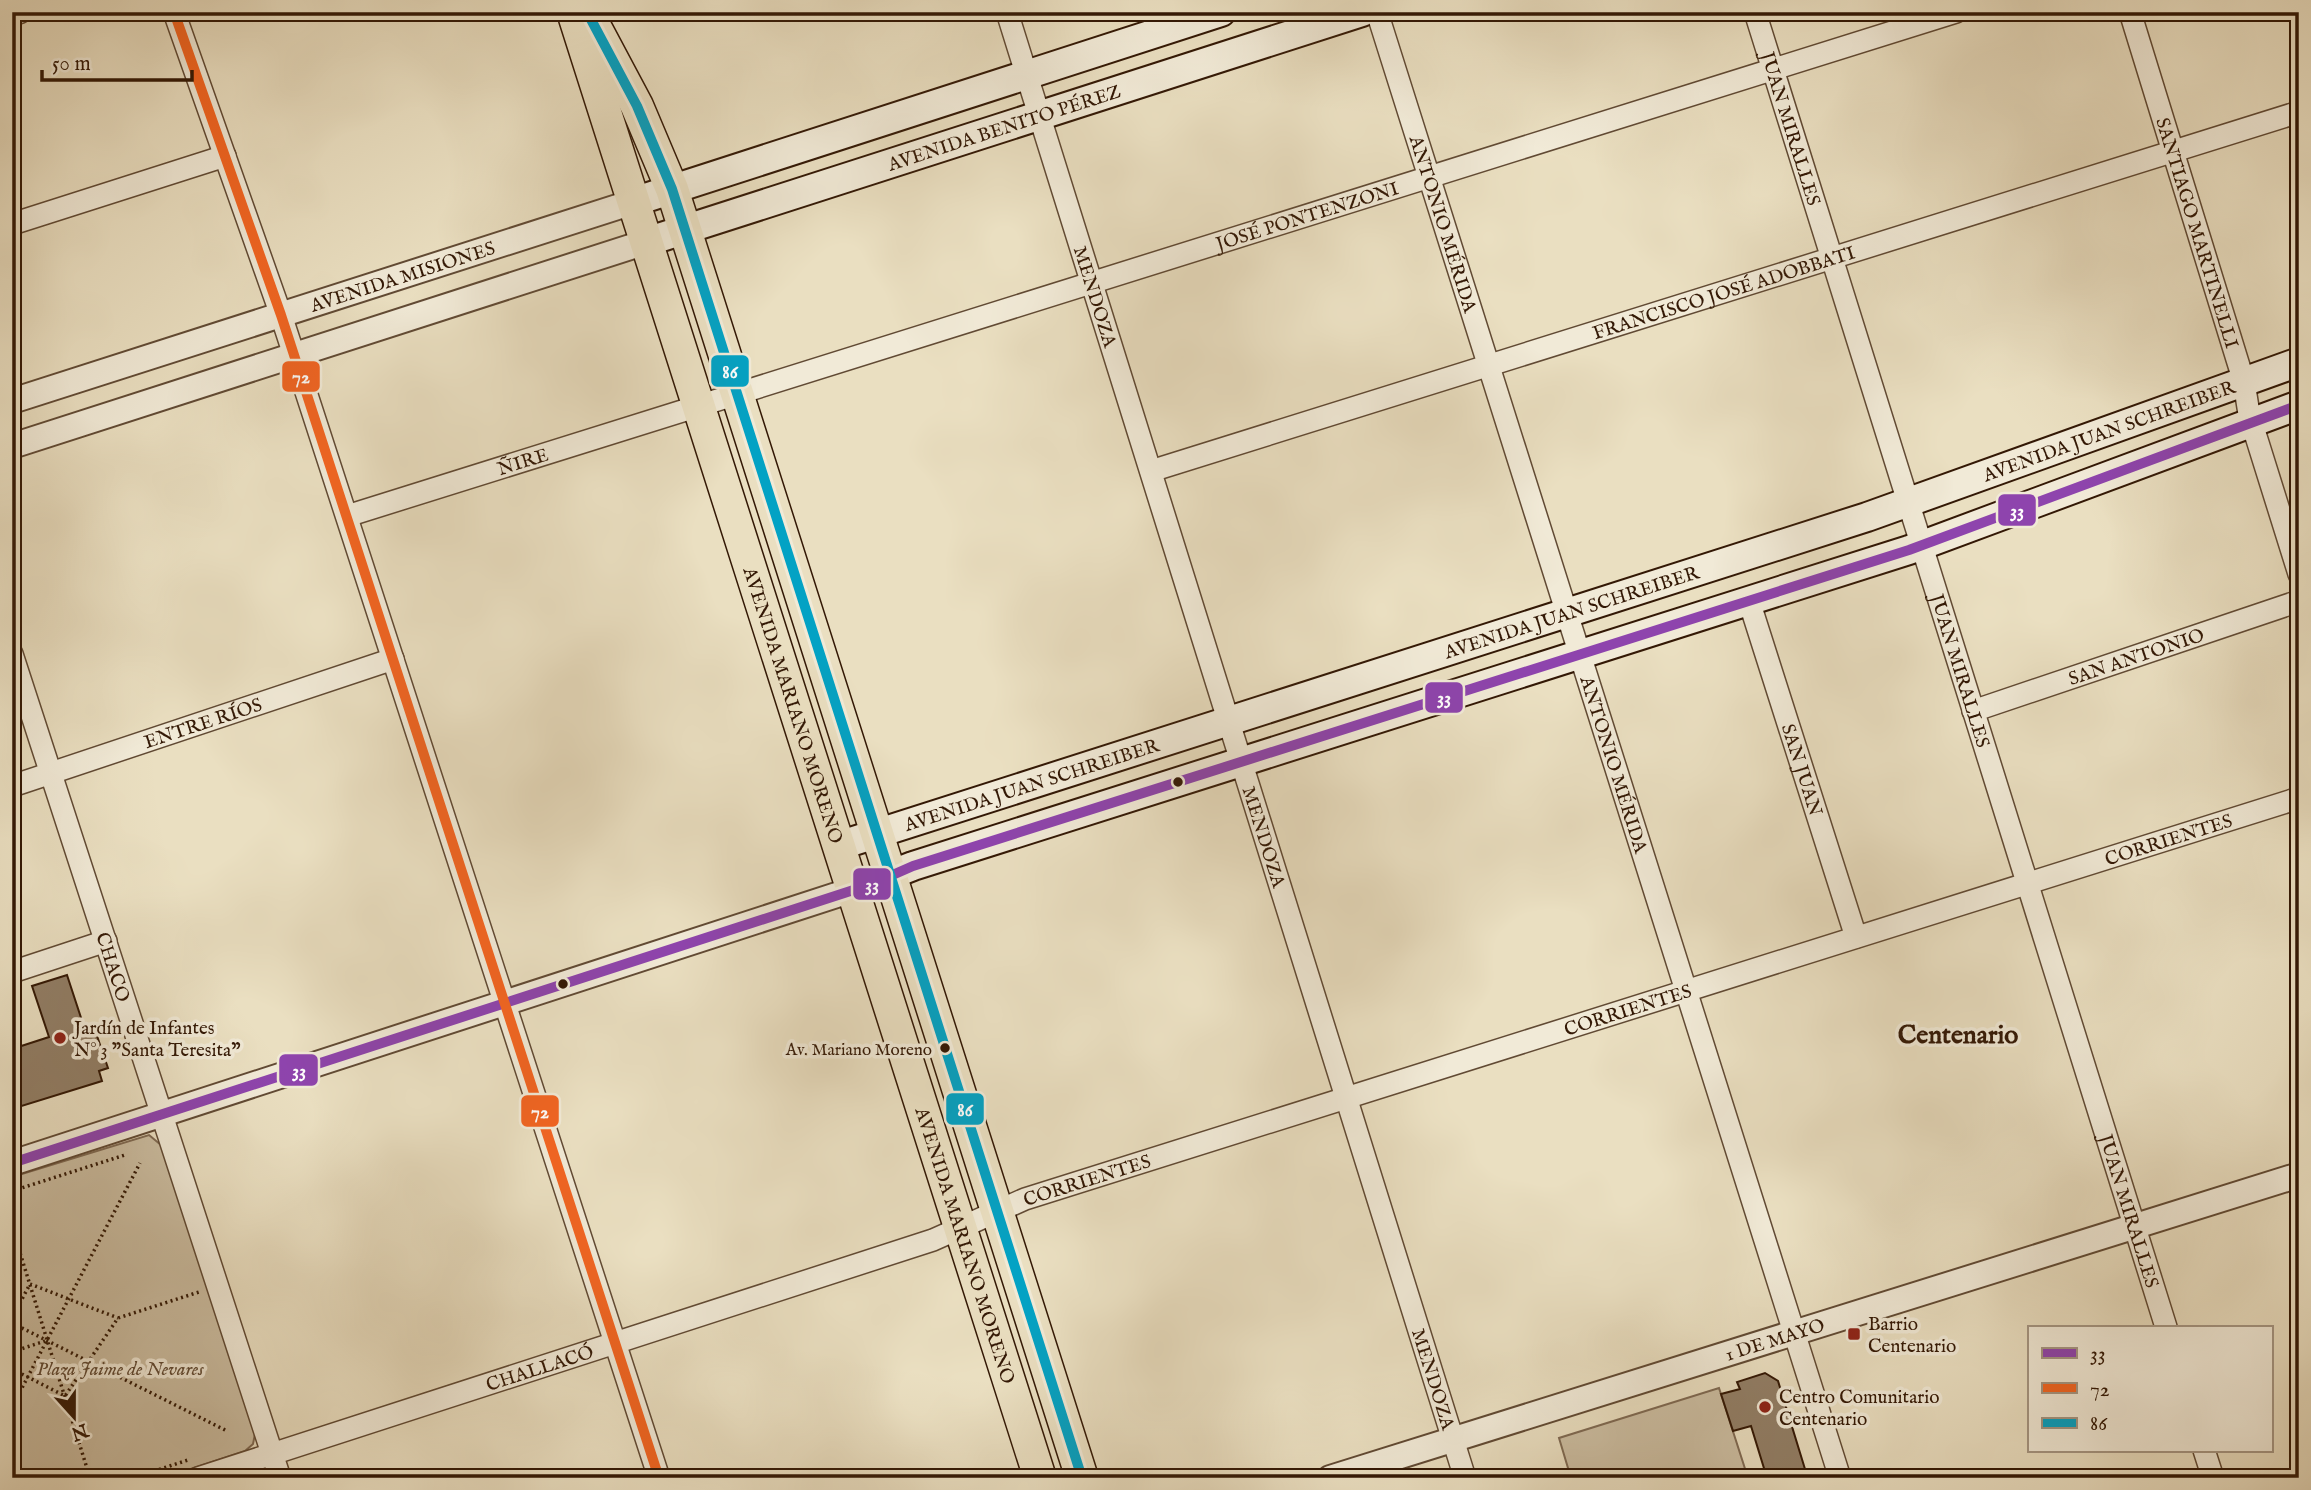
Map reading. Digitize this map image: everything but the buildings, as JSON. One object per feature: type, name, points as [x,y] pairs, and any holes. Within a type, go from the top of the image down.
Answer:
[{"type":"main road","name":"AVENIDA MARIANO MORENO","points":[[573,12],[1040,1478]]},
{"type":"main road","name":"AVENIDA MARIANO MORENO","points":[[587,12],[637,106],[672,189],[1082,1478]]},
{"type":"main road","points":[[672,189],[1221,12]]},
{"type":"main road","name":"AVENIDA BENITO PÉREZ","points":[[646,242],[1362,12]]},
{"type":"main road","name":"AVENIDA MISIONES","points":[[633,201],[672,189]]},
{"type":"main road","name":"AVENIDA JUAN SCHREIBER","points":[[838,846],[1908,503],[2299,362]]},
{"type":"main road","points":[[852,890],[890,875],[1921,545],[2299,405]]},
{"type":"street","points":[[12,15],[21,12]]},
{"type":"street","points":[[174,12],[295,355],[659,1478]]},
{"type":"street","name":"MENDOZA","points":[[1007,12],[1465,1478]]},
{"type":"street","name":"ANTONIO MÉRIDA","points":[[1377,12],[1840,1478]]},
{"type":"street","name":"JUAN MIRALLES","points":[[1755,12],[2166,1326]]},
{"type":"street","name":"JOSÉ PONTENZONI","points":[[698,406],[1956,12]]},
{"type":"street","name":"SANTIAGO MARTINELLI","points":[[2130,12],[2244,382],[2252,423],[2299,573]]},
{"type":"street","name":"FRANCISCO JOSÉ ADOBBATI","points":[[1151,471],[2299,112]]},
{"type":"street","points":[[12,225],[225,156]]},
{"type":"street","name":"AVENIDA MISIONES","points":[[12,401],[633,201]]},
{"type":"street","points":[[12,446],[646,242]]},
{"type":"street","name":"ÑIRE","points":[[347,516],[698,406]]},
{"type":"street","name":"SAN JUAN","points":[[1749,601],[1856,937]]},
{"type":"street","name":"SAN ANTONIO","points":[[1973,711],[2299,601]]},
{"type":"street","name":"CHACO","points":[[12,654],[280,1478]]},
{"type":"street","name":"ENTRE RÍOS","points":[[12,786],[393,659]]},
{"type":"street","name":"CORRIENTES","points":[[960,1227],[997,1210],[1346,1098],[2299,798]]},
{"type":"street","points":[[12,1163],[852,890]]},
{"type":"street","points":[[12,972],[106,941]]},
{"type":"street","name":"1 DE MAYO","points":[[1330,1478],[2299,1174]]},
{"type":"street","name":"CHALLACÓ","points":[[197,1468],[272,1454],[933,1240],[960,1227]]},
{"type":"street","points":[[2205,1452],[2213,1478]]},
{"type":"path","points":[[12,1191],[125,1155]]},
{"type":"path","points":[[12,1407],[140,1163]]},
{"type":"path","points":[[12,1227],[90,1478]]},
{"type":"path","points":[[30,1284],[118,1318]]},
{"type":"path","points":[[30,1284],[12,1321],[227,1431]]},
{"type":"path","points":[[65,1396],[118,1318],[199,1292]]},
{"type":"path","points":[[12,1352],[47,1340]]},
{"type":"path","points":[[12,1369],[65,1396]]},
{"type":"path","points":[[133,1478],[197,1468]]},
{"type":"green space","name":"Plaza Jaime de Nevares","points":[[149,1135],[161,1145],[255,1434],[253,1444],[245,1451],[164,1478],[12,1478],[12,1177]]},
{"type":"green space","points":[[1719,1388],[1748,1478],[1571,1478],[1559,1438]]},
{"type":"transit line","name":"72","points":[[174,12],[281,315],[659,1478]]},
{"type":"transit line","name":"86","points":[[587,12],[637,106],[672,189],[1082,1478]]},
{"type":"transit line","name":"33","points":[[12,1163],[872,884],[913,866],[1909,550],[2299,405]]},
{"type":"place","name":"Jardín de Infantes N° 3 \"Santa Teresita\"","points":[[60,1038]]},
{"type":"place","name":"Av. Mariano Moreno","points":[[945,1048]]},
{"type":"place","name":"Barrio Centenario","points":[[1854,1334]]},
{"type":"place","name":"Centro Comunitario Centenario","points":[[1765,1407]]},
{"type":"district","name":"Centenario","points":[[1958,1034]]}]
